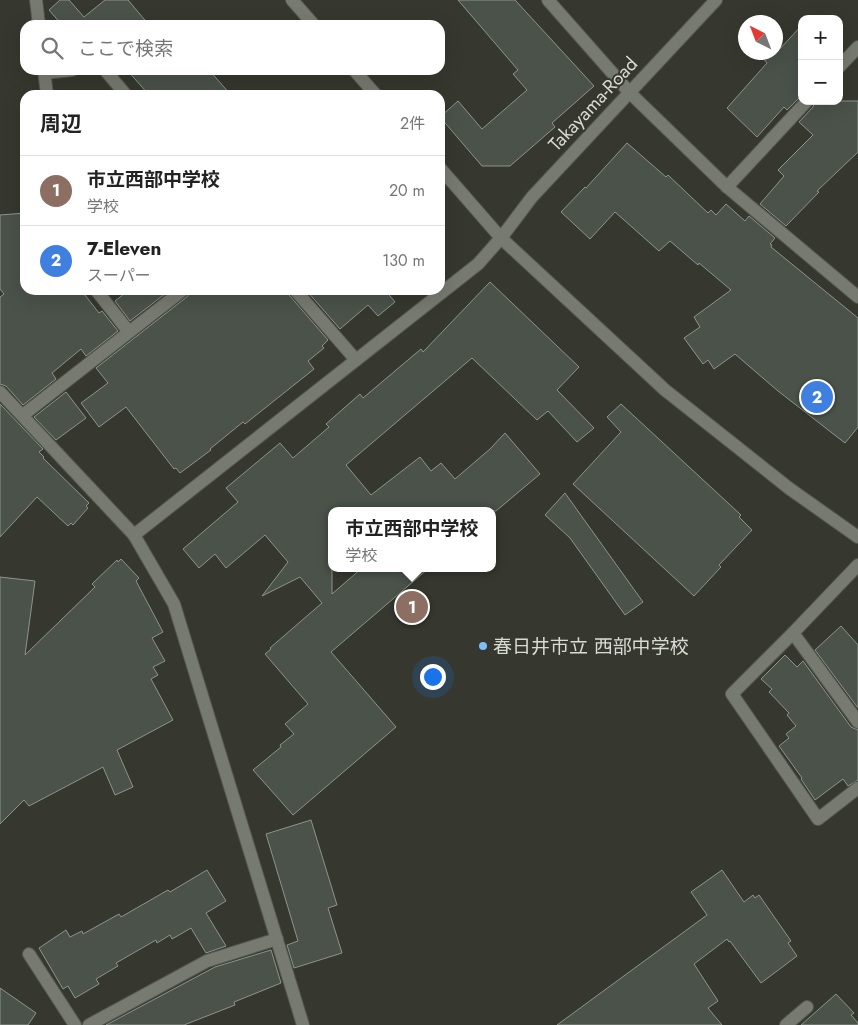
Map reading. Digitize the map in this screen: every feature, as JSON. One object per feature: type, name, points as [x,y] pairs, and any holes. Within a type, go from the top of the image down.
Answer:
[{"type":"street","points":[[36,0],[38,20]]},
{"type":"street","points":[[292,0],[310,20]]},
{"type":"street","points":[[548,0],[630,93],[727,187],[857,296]]},
{"type":"street","name":"Takayama-Road","points":[[445,290],[478,264],[501,238],[532,197],[716,0]]},
{"type":"street","points":[[843,63],[858,47]]},
{"type":"street","points":[[44,75],[46,90]]},
{"type":"street","points":[[109,75],[122,90]]},
{"type":"street","points":[[358,75],[372,90]]},
{"type":"street","points":[[727,187],[804,105]]},
{"type":"street","points":[[445,174],[501,238],[665,390],[790,489],[858,537]]},
{"type":"street","points":[[100,295],[129,332]]},
{"type":"street","points":[[24,416],[177,295]]},
{"type":"street","points":[[299,295],[356,360]]},
{"type":"street","name":"Takayama-Road","points":[[134,535],[439,295]]},
{"type":"street","points":[[0,392],[134,535],[174,604],[303,1025]]},
{"type":"street","points":[[858,565],[732,694],[818,819],[858,788]]},
{"type":"street","points":[[793,633],[858,722]]},
{"type":"street","points":[[89,1025],[109,1020],[207,961],[277,939]]},
{"type":"street","points":[[29,954],[75,1025]]},
{"type":"street","points":[[786,1025],[806,1007]]},
{"type":"building","points":[[60,0],[69,0],[84,17],[105,0],[128,0],[145,20],[58,20],[49,10]]},
{"type":"building","points":[[458,0],[515,0],[594,86],[552,123],[555,127],[510,166],[482,166],[445,123],[445,113],[458,101],[482,129],[527,90],[513,74],[518,70]]},
{"type":"building","points":[[798,29],[798,99],[787,110],[784,107],[757,137],[727,108],[767,63],[765,60],[783,60],[783,46]]},
{"type":"building","points":[[131,75],[213,75],[227,90],[145,90]]},
{"type":"building","points":[[843,101],[858,101],[858,152],[817,191],[819,192],[786,226],[760,204],[784,176],[778,170],[813,135],[799,122],[814,105],[843,105]]},
{"type":"building","points":[[627,143],[666,177],[668,175],[708,213],[711,210],[716,215],[726,204],[745,221],[749,216],[775,238],[770,244],[772,245],[771,247],[858,318],[858,427],[845,443],[778,391],[735,354],[714,369],[708,360],[703,364],[684,338],[700,327],[694,317],[731,290],[699,263],[698,265],[670,241],[659,251],[615,212],[590,239],[561,212]]},
{"type":"building","points":[[20,213],[20,295],[85,295],[99,313],[102,311],[118,331],[86,356],[81,349],[52,373],[56,379],[23,405],[6,386],[0,384],[0,297],[4,294],[0,289],[0,215]]},
{"type":"building","points":[[490,282],[579,367],[557,390],[594,428],[577,442],[548,411],[537,420],[472,358],[346,465],[371,495],[420,457],[431,471],[441,463],[455,479],[490,449],[505,433],[540,474],[496,511],[496,507],[328,507],[328,572],[332,572],[332,594],[357,572],[424,572],[331,652],[396,727],[293,815],[253,770],[294,734],[285,724],[308,704],[265,654],[322,603],[300,577],[262,596],[288,562],[265,535],[226,568],[215,554],[199,568],[183,549],[238,502],[226,488],[280,443],[293,458],[329,427],[326,424],[360,394],[363,398],[421,349],[423,352]]},
{"type":"building","points":[[123,295],[164,295],[130,321],[115,301]]},
{"type":"building","points":[[289,295],[328,340],[322,346],[324,348],[308,361],[314,369],[245,424],[243,422],[211,450],[180,473],[176,468],[174,469],[126,407],[99,427],[81,403],[108,383],[96,368],[188,296]]},
{"type":"building","points":[[310,295],[389,295],[395,302],[378,316],[368,305],[340,329]]},
{"type":"building","points":[[66,392],[86,418],[56,440],[34,417]]},
{"type":"building","points":[[0,404],[43,449],[39,452],[43,458],[89,503],[86,506],[88,508],[73,525],[71,523],[68,526],[37,497],[0,537]]},
{"type":"building","points":[[621,404],[741,515],[739,517],[752,530],[719,565],[721,567],[694,596],[573,484],[621,432],[607,417]]},
{"type":"building","points":[[565,493],[643,602],[625,615],[570,538],[545,515]]},
{"type":"building","points":[[121,559],[139,578],[136,581],[163,632],[152,638],[165,661],[153,667],[158,675],[151,679],[173,720],[117,750],[133,787],[115,795],[103,767],[29,806],[24,800],[0,824],[0,577],[35,581],[25,655],[95,587],[92,584],[117,560],[118,562]]},
{"type":"building","points":[[841,626],[858,645],[858,708],[815,650]]},
{"type":"building","points":[[785,655],[797,667],[803,661],[851,727],[858,730],[858,780],[848,786],[843,779],[815,800],[779,746],[789,738],[786,734],[796,726],[787,715],[789,713],[769,692],[772,689],[761,679]]},
{"type":"building","points":[[311,820],[337,905],[328,908],[342,953],[294,968],[287,945],[298,941],[266,834]]},
{"type":"building","points":[[207,870],[226,901],[206,913],[226,946],[206,953],[191,928],[172,939],[170,935],[157,943],[156,940],[116,963],[118,966],[96,979],[99,984],[75,998],[68,986],[63,989],[39,948],[66,930],[70,937],[82,931],[83,934],[119,914],[121,917],[168,890],[170,892]]},
{"type":"building","points":[[722,870],[744,902],[753,895],[755,898],[759,895],[791,941],[788,943],[797,956],[761,983],[727,939],[694,964],[718,1001],[708,1008],[722,1025],[557,1025],[707,915],[691,892]]},
{"type":"building","points":[[271,950],[281,983],[234,1002],[235,1005],[184,1025],[106,1025],[215,967]]},
{"type":"building","points":[[0,988],[36,1013],[28,1025],[0,1025]]},
{"type":"building","points":[[836,994],[854,1013],[851,1015],[858,1025],[801,1025]]},
{"type":"place","name":"7-Eleven","points":[[817,397]]},
{"type":"place","name":"市立西部中学校","points":[[412,607]]},
{"type":"place","name":"春日井市立 西部中学校","points":[[483,646]]}]
